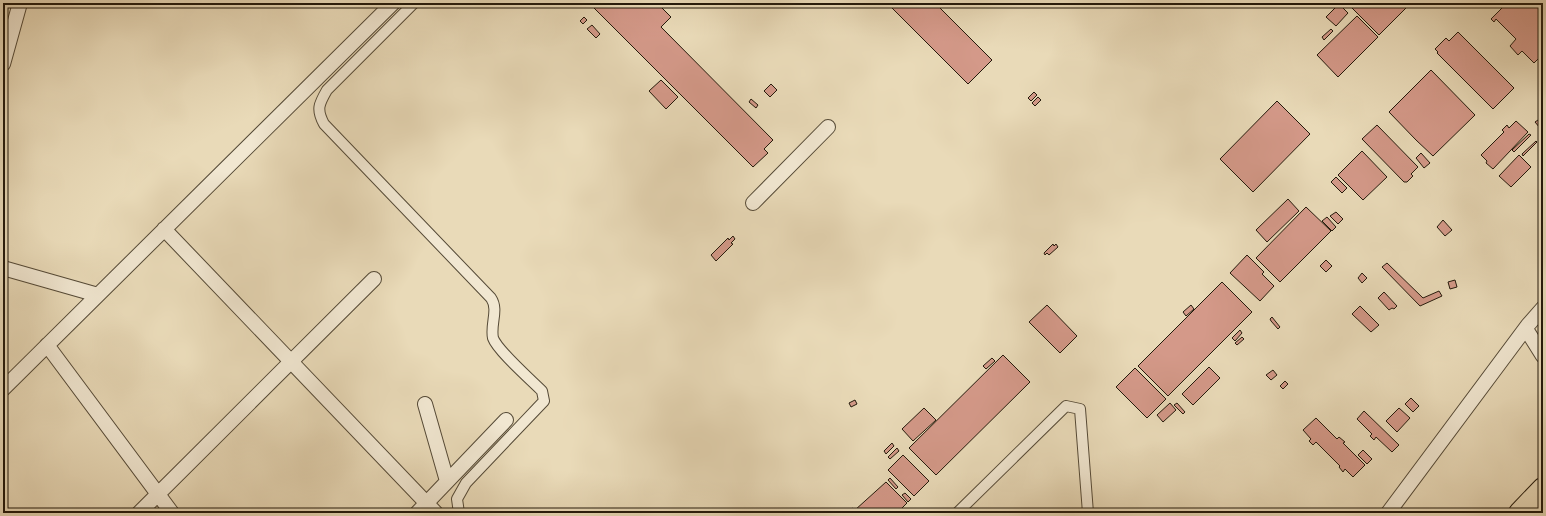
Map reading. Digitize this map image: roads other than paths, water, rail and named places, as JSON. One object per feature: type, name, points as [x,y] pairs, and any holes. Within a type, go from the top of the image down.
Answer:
[{"type":"main road","points":[[1520,513],[1543,489]]},
{"type":"street","points":[[3,64],[20,3]]},
{"type":"street","points":[[3,389],[393,3]]},
{"type":"street","points":[[414,3],[327,90],[319,107],[319,115],[324,124],[491,298],[495,307],[492,330],[496,345],[542,391],[544,401],[466,483],[457,499],[459,513]]},
{"type":"street","points":[[753,203],[828,126]]},
{"type":"street","points":[[164,229],[291,361],[426,510],[447,482],[506,420]]},
{"type":"street","points":[[3,268],[98,295]]},
{"type":"street","points":[[138,513],[374,279]]},
{"type":"street","points":[[1388,513],[1526,328],[1543,308]]},
{"type":"street","points":[[1526,328],[1543,356]]},
{"type":"street","points":[[47,345],[172,513]]},
{"type":"street","points":[[425,404],[447,482]]},
{"type":"street","points":[[957,513],[1066,406],[1080,410],[1088,513]]}]
